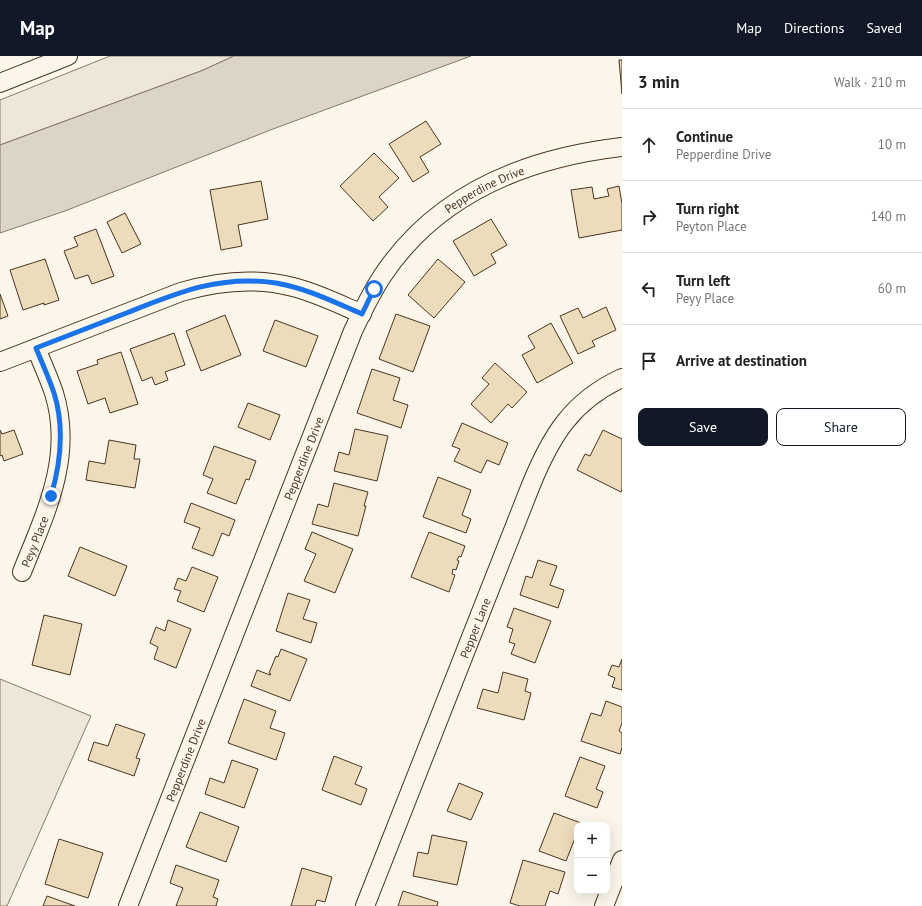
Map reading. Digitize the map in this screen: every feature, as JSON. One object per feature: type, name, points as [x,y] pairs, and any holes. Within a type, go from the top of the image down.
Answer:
[{"type":"street","points":[[0,83],[68,56]]},
{"type":"street","name":"Pepperdine Drive","points":[[128,906],[353,332],[383,275],[403,249],[423,228],[458,200],[499,178],[539,163],[584,153],[622,148]]},
{"type":"street","points":[[0,362],[181,292],[198,287],[228,282],[260,281],[293,287],[362,314]]},
{"type":"street","name":"Peyy Place","points":[[22,572],[51,496],[58,468],[61,444],[60,418],[54,393],[36,348]]},
{"type":"street","name":"Pepper Lane","points":[[366,906],[544,454],[560,428],[578,407],[600,390],[622,378]]},
{"type":"street","points":[[604,906],[622,860]]},
{"type":"shaded area","points":[[110,56],[234,56],[201,71],[0,145],[0,100]]},
{"type":"shaded area","points":[[234,56],[471,56],[273,129],[65,211],[0,233],[0,145],[201,71]]},
{"type":"shaded area","points":[[0,679],[91,716],[7,906],[0,906]]},
{"type":"building","points":[[619,60],[622,60],[622,94]]},
{"type":"building","points":[[426,121],[441,144],[420,157],[429,172],[413,182],[389,144]]},
{"type":"building","points":[[374,153],[399,178],[379,197],[388,207],[373,221],[340,186]]},
{"type":"building","points":[[261,181],[268,219],[238,225],[242,246],[221,250],[210,190]]},
{"type":"building","points":[[619,186],[622,204],[622,230],[579,238],[571,190],[592,187],[594,199],[609,196],[607,189]]},
{"type":"building","points":[[125,213],[141,244],[122,253],[107,222]]},
{"type":"building","points":[[491,219],[507,245],[491,254],[496,263],[474,276],[453,241]]},
{"type":"building","points":[[96,229],[114,276],[92,284],[88,275],[75,279],[64,251],[78,246],[74,237]]},
{"type":"building","points":[[45,259],[59,300],[23,310],[10,270]]},
{"type":"building","points":[[438,259],[465,282],[434,318],[408,295]]},
{"type":"building","points":[[0,294],[8,316],[0,319]]},
{"type":"building","points":[[606,307],[616,330],[592,341],[595,346],[578,354],[560,316],[578,308],[583,318]]},
{"type":"building","points":[[396,314],[430,326],[413,372],[379,359]]},
{"type":"building","points":[[225,315],[241,355],[201,371],[186,331]]},
{"type":"building","points":[[275,320],[318,336],[306,367],[263,351]]},
{"type":"building","points":[[551,323],[573,363],[537,383],[522,355],[535,348],[528,336]]},
{"type":"building","points":[[174,333],[185,365],[165,372],[168,380],[155,385],[152,377],[142,381],[130,349]]},
{"type":"building","points":[[121,352],[138,404],[110,413],[105,398],[88,404],[77,371],[98,364],[97,360]]},
{"type":"building","points":[[495,363],[527,392],[512,408],[508,404],[491,423],[471,404],[489,384],[482,378]]},
{"type":"building","points":[[372,369],[400,378],[393,400],[408,405],[401,428],[357,413]]},
{"type":"building","points":[[248,403],[280,415],[270,440],[238,427]]},
{"type":"building","points":[[462,423],[508,443],[499,465],[487,460],[481,473],[454,461],[460,449],[452,446]]},
{"type":"building","points":[[355,429],[388,436],[377,481],[334,471],[339,452],[349,455]]},
{"type":"building","points":[[0,430],[2,434],[14,430],[23,454],[4,461],[2,455],[0,456]]},
{"type":"building","points":[[603,430],[622,439],[621,492],[577,470],[585,454],[590,456]]},
{"type":"building","points":[[109,440],[136,445],[134,459],[140,459],[135,488],[86,480],[89,461],[105,464]]},
{"type":"building","points":[[214,446],[256,461],[249,480],[246,479],[236,504],[207,493],[213,479],[203,475]]},
{"type":"building","points":[[438,477],[471,490],[462,515],[471,519],[466,533],[423,517]]},
{"type":"building","points":[[334,483],[368,492],[358,536],[312,524],[318,504],[328,507]]},
{"type":"building","points":[[191,503],[235,520],[229,536],[222,533],[213,556],[192,548],[200,528],[184,522]]},
{"type":"building","points":[[312,532],[353,549],[335,593],[304,581],[316,554],[305,549]]},
{"type":"building","points":[[429,532],[465,546],[461,557],[459,556],[457,560],[459,561],[456,570],[453,569],[452,574],[455,575],[449,592],[411,577]]},
{"type":"building","points":[[80,547],[127,566],[115,596],[68,576]]},
{"type":"building","points":[[538,560],[557,566],[550,585],[564,590],[558,608],[520,595],[526,576],[532,578]]},
{"type":"building","points":[[192,567],[218,577],[204,612],[177,601],[181,591],[174,589],[178,578],[186,581]]},
{"type":"building","points":[[288,593],[310,600],[303,619],[317,623],[311,643],[276,631]]},
{"type":"building","points":[[514,608],[551,621],[535,663],[511,654],[515,644],[509,642],[513,629],[507,627]]},
{"type":"building","points":[[44,615],[82,624],[70,675],[32,665]]},
{"type":"building","points":[[168,620],[191,629],[176,668],[154,659],[158,647],[150,643],[156,627],[165,631]]},
{"type":"building","points":[[281,649],[307,659],[290,701],[251,686],[257,670],[270,675],[271,674],[269,673],[276,656],[278,657]]},
{"type":"building","points":[[622,659],[622,690],[612,687],[615,678],[608,675],[612,665],[619,667]]},
{"type":"building","points":[[503,672],[528,679],[525,691],[531,693],[524,720],[477,708],[483,689],[498,693]]},
{"type":"building","points":[[244,699],[276,711],[270,728],[285,733],[276,760],[228,743]]},
{"type":"building","points":[[606,701],[622,707],[622,723],[619,731],[622,733],[622,748],[620,754],[581,741],[591,713],[601,716]]},
{"type":"building","points":[[116,724],[145,734],[136,758],[140,759],[134,776],[88,760],[94,742],[108,746]]},
{"type":"building","points":[[334,756],[362,767],[355,784],[367,789],[361,805],[322,790]]},
{"type":"building","points":[[580,757],[605,766],[596,789],[603,792],[597,808],[565,796]]},
{"type":"building","points":[[232,760],[258,769],[244,808],[205,794],[210,778],[224,783]]},
{"type":"building","points":[[459,783],[483,793],[471,820],[447,811]]},
{"type":"building","points":[[200,812],[239,827],[226,862],[186,847]]},
{"type":"building","points":[[554,813],[578,822],[574,822],[574,841],[566,861],[539,851]]},
{"type":"building","points":[[432,835],[467,842],[457,885],[413,876],[418,852],[428,854]]},
{"type":"building","points":[[59,839],[103,853],[88,898],[45,884]]},
{"type":"building","points":[[523,860],[565,872],[558,894],[550,891],[545,906],[520,906],[510,903]]},
{"type":"building","points":[[176,865],[219,880],[213,897],[218,899],[216,906],[176,906],[183,888],[170,883]]},
{"type":"building","points":[[302,868],[332,877],[325,902],[317,900],[315,906],[291,906]]},
{"type":"building","points":[[403,891],[438,902],[437,906],[398,906]]},
{"type":"building","points":[[47,896],[75,906],[43,906]]},
{"type":"route","points":[[51,496],[56,481],[60,457],[60,418],[54,393],[36,348],[181,292],[212,284],[260,281],[293,287],[362,314],[374,289]]}]
